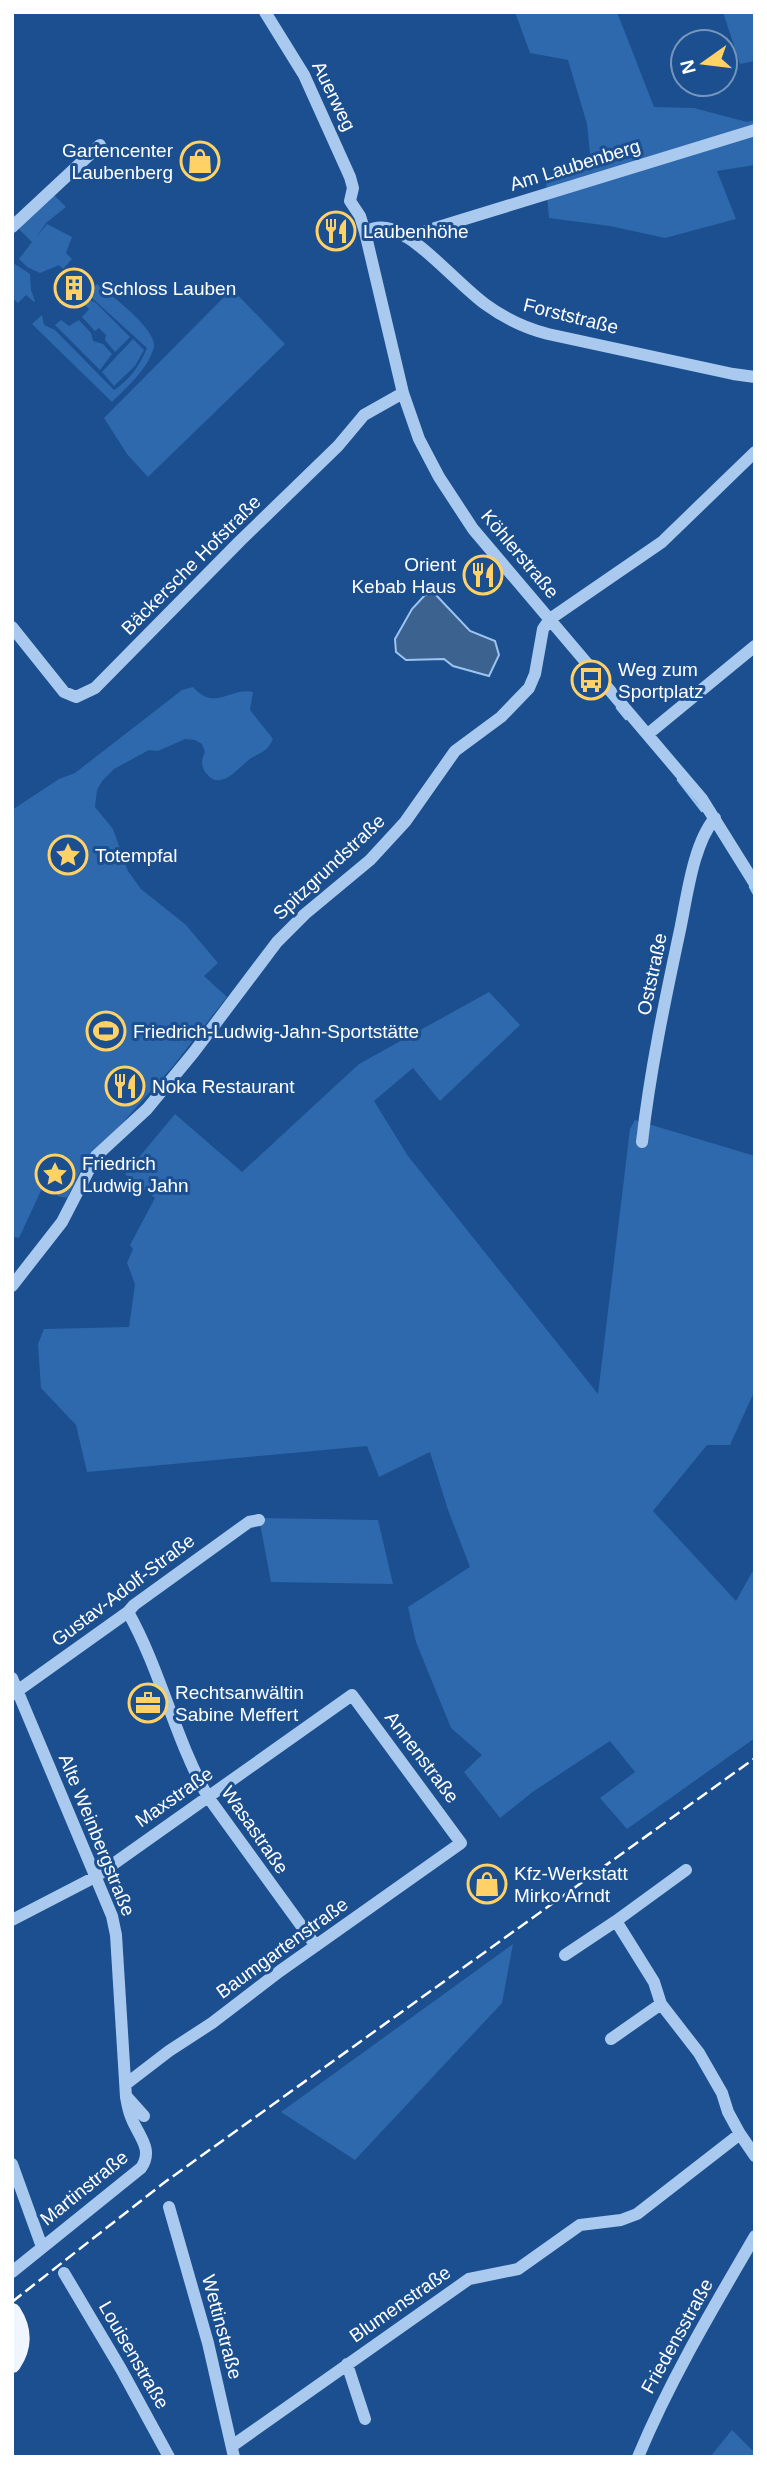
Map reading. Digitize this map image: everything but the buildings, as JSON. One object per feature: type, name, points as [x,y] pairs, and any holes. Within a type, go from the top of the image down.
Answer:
[{"type":"main road","points":[[12,2364],[18,2355],[21,2339],[21,2330],[13,2313]]},
{"type":"street","name":"Auerweg","points":[[265,12],[304,75],[346,166],[353,188],[349,201]]},
{"type":"street","name":"Am Laubenberg","points":[[406,237],[755,130]]},
{"type":"street","points":[[12,227],[100,145]]},
{"type":"street","name":"Köhlerstraße","points":[[349,201],[360,216],[365,232],[403,393],[419,439],[462,514],[702,799],[755,884]]},
{"type":"street","name":"Forststraße","points":[[365,232],[375,227],[385,228],[406,237],[482,302],[502,316],[524,326],[548,334],[755,377]]},
{"type":"street","name":"Bäckersche Hofstraße","points":[[12,627],[64,692],[76,696],[85,694],[110,674],[240,541],[338,446],[363,415],[403,393]]},
{"type":"street","points":[[550,619],[662,542],[755,452]]},
{"type":"street","name":"Spitzgrundstraße","points":[[12,1286],[62,1222],[96,1156],[152,1103],[277,942],[379,851],[405,822],[455,751],[501,718],[529,688],[535,674],[543,629],[550,619]]},
{"type":"street","points":[[648,734],[755,646]]},
{"type":"street","name":"Oststraße","points":[[642,1142],[667,993],[689,889],[706,829],[715,818]]},
{"type":"street","name":"Gustav-Adolf-Straße","points":[[15,1693],[237,1530],[249,1522],[259,1521]]},
{"type":"street","name":"Wasastraße","points":[[128,1612],[169,1704],[193,1772],[208,1797],[316,1946]]},
{"type":"street","name":"Alte Weinbergstraße","points":[[12,1678],[15,1693],[106,1899],[116,1935],[126,2090],[130,2115],[148,2151],[147,2160]]},
{"type":"street","name":"Maxstraße","points":[[12,1920],[95,1877],[352,1695]]},
{"type":"street","name":"Annenstraße","points":[[352,1695],[461,1843]]},
{"type":"street","name":"Baumgartenstraße","points":[[126,2090],[169,2051],[212,2024],[461,1843]]},
{"type":"street","points":[[565,1955],[686,1870]]},
{"type":"street","points":[[616,1921],[654,1982],[661,2004],[699,2053],[722,2093],[728,2112],[755,2156]]},
{"type":"street","points":[[611,2039],[661,2004]]},
{"type":"street","points":[[126,2090],[144,2116]]},
{"type":"street","name":"Blumenstraße","points":[[233,2451],[347,2364],[469,2278],[518,2269],[580,2225],[621,2220],[637,2214],[740,2134]]},
{"type":"street","name":"Martinstraße","points":[[12,2272],[141,2168],[147,2160]]},
{"type":"street","points":[[12,2164],[42,2246]]},
{"type":"street","name":"Wettinstraße","points":[[169,2207],[208,2343],[233,2451]]},
{"type":"street","name":"Friedensstraße","points":[[638,2457],[662,2401],[755,2236]]},
{"type":"street","name":"Louisenstraße","points":[[64,2273],[169,2457]]},
{"type":"street","points":[[347,2364],[365,2419]]},
{"type":"shaded area","points":[[515,12],[617,12],[654,107],[694,108],[747,122],[755,120],[755,165],[717,171],[736,219],[665,238],[610,226],[549,218],[546,183],[591,163],[587,124],[568,60],[530,53]]},
{"type":"shaded area","points":[[723,12],[755,12],[755,61],[740,64],[739,28],[728,28]]},
{"type":"shaded area","points":[[52,193],[66,207],[46,223],[35,239],[47,224],[72,237],[66,253],[72,259],[63,269],[59,265],[40,273],[27,267],[19,259],[32,242],[17,227]]},
{"type":"shaded area","points":[[15,264],[30,274],[34,302],[26,295],[18,303],[15,300],[12,302],[12,267]]},
{"type":"shaded area","points":[[83,284],[89,291],[97,284],[140,322],[153,339],[154,346],[148,362],[112,402],[32,324],[42,315],[44,325],[55,330],[114,390],[120,386],[134,372],[147,348],[92,298],[90,292],[83,302],[79,300],[75,292]]},
{"type":"shaded area","points":[[232,289],[285,344],[148,477],[127,454],[104,418]]},
{"type":"shaded area","points":[[90,300],[130,337],[115,352],[105,340],[106,335],[99,328],[95,331],[82,317],[89,309],[85,305]]},
{"type":"shaded area","points":[[61,320],[69,326],[79,320],[91,333],[93,341],[103,344],[112,354],[100,370],[55,325]]},
{"type":"shaded area","points":[[133,339],[144,350],[135,366],[114,386],[102,372]]},
{"type":"shaded area","points":[[435,594],[470,631],[495,641],[499,655],[489,676],[453,666],[444,659],[406,660],[396,652],[395,639],[412,609],[425,595]]},
{"type":"shaded area","name":"Friedrich-Ludwig-Jahn-Sportstätte","points":[[193,687],[208,698],[253,692],[250,710],[273,739],[269,746],[231,776],[218,780],[212,779],[204,771],[202,763],[205,752],[202,744],[195,740],[185,739],[158,751],[149,750],[114,769],[102,781],[97,790],[95,807],[113,829],[128,871],[141,889],[186,925],[218,963],[204,976],[227,997],[173,1066],[117,1129],[88,1156],[67,1198],[57,1196],[58,1191],[44,1184],[19,1238],[12,1240],[12,810],[59,779],[75,773],[182,690]]},
{"type":"shaded area","points":[[489,992],[520,1025],[440,1101],[413,1068],[374,1101],[408,1156],[598,1394],[630,1129],[635,1120],[755,1156],[755,1390],[730,1445],[707,1445],[653,1511],[736,1601],[755,1567],[755,1738],[627,1829],[600,1798],[635,1772],[610,1741],[534,1791],[500,1818],[464,1772],[482,1755],[451,1728],[416,1642],[408,1607],[470,1567],[430,1452],[379,1477],[367,1446],[87,1472],[76,1425],[41,1388],[38,1344],[44,1329],[129,1327],[135,1284],[127,1263],[133,1249],[130,1245],[155,1198],[125,1174],[175,1114],[242,1172],[359,1064]]},
{"type":"shaded area","points":[[259,1518],[378,1520],[393,1584],[271,1582]]},
{"type":"shaded area","points":[[513,1944],[502,2003],[355,2160],[281,2112]]},
{"type":"shaded area","points":[[732,2430],[755,2453],[755,2457],[710,2457]]},
{"type":"waterway","points":[[617,708],[626,719]]},
{"type":"waterway","points":[[678,780],[702,811]]},
{"type":"waterway","points":[[750,887],[755,896]]},
{"type":"railway","points":[[12,2302],[165,2182],[755,1758]]},
{"type":"place","name":"Gartencenter Laubenberg","points":[[200,161]]},
{"type":"place","name":"Laubenhöhe","points":[[336,231]]},
{"type":"place","name":"Schloss Lauben","points":[[74,288]]},
{"type":"place","name":"Orient Kebab Haus","points":[[483,575]]},
{"type":"place","name":"Weg zum Sportplatz","points":[[591,680]]},
{"type":"place","name":"Totempfal","points":[[68,855]]},
{"type":"place","name":"Friedrich-Ludwig-Jahn-Sportstätte","points":[[106,1031]]},
{"type":"place","name":"Noka Restaurant","points":[[125,1086]]},
{"type":"place","name":"Friedrich Ludwig Jahn","points":[[55,1174]]},
{"type":"place","name":"Rechtsanwältin Sabine Meffert","points":[[148,1703]]},
{"type":"place","name":"Kfz-Werkstatt Mirko Arndt","points":[[487,1884]]}]
